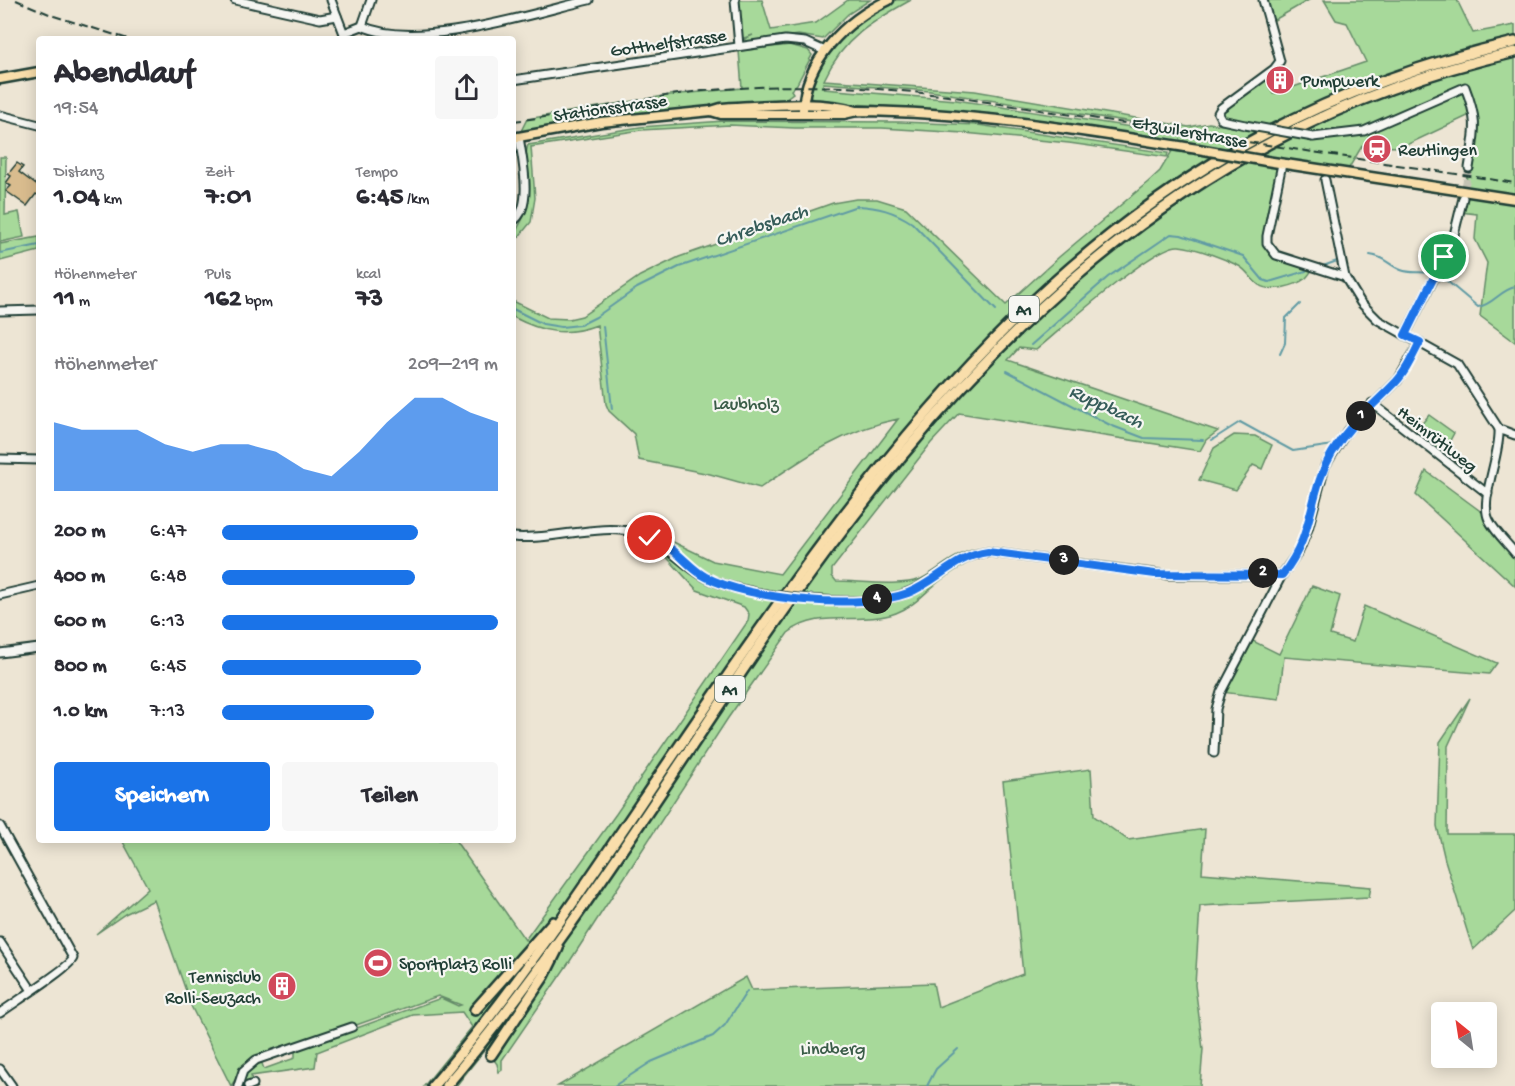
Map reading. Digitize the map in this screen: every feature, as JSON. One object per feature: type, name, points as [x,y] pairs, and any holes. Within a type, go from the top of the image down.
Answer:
[{"type":"highway","name":"A1","points":[[434,1086],[503,999],[574,902],[764,623],[842,516],[945,390],[1033,300],[1137,213],[1242,146],[1316,108],[1380,82],[1437,62],[1515,42]]},
{"type":"highway","name":"A1","points":[[446,1086],[508,1009],[571,923],[751,658],[850,520],[940,410],[1005,341],[1105,250],[1160,209],[1210,176],[1324,115],[1392,87],[1515,52]]},
{"type":"highway","name":"A1","points":[[475,1010],[555,919],[574,902]]},
{"type":"highway","name":"A1","points":[[491,1055],[544,976],[571,923]]},
{"type":"main road","points":[[803,110],[811,75],[825,51],[851,23],[889,0]]},
{"type":"main road","points":[[0,79],[36,73]]},
{"type":"main road","name":"Etzwilerstrasse","points":[[711,111],[721,114],[803,110],[844,114],[857,111],[1012,120],[1515,200]]},
{"type":"main road","name":"Stationsstrasse","points":[[516,137],[601,122],[711,111]]},
{"type":"street","points":[[235,0],[320,19],[337,16]]},
{"type":"street","points":[[331,0],[345,36],[362,26],[371,0]]},
{"type":"street","points":[[362,26],[395,33],[448,31],[589,0]]},
{"type":"street","points":[[735,0],[739,46]]},
{"type":"street","points":[[1263,0],[1280,61],[1274,69],[1221,108],[1219,117],[1227,122],[1313,137],[1364,131],[1466,87],[1475,112],[1476,130],[1469,168]]},
{"type":"street","name":"Gotthelfstrasse","points":[[516,80],[795,39],[825,51]]},
{"type":"street","points":[[0,115],[36,124]]},
{"type":"street","points":[[516,137],[525,194],[521,214],[516,218]]},
{"type":"street","points":[[1282,164],[1267,236],[1271,250],[1276,255],[1345,277]]},
{"type":"street","points":[[1325,180],[1345,277],[1368,311],[1383,324],[1458,364],[1499,429],[1498,452],[1488,494],[1488,519],[1515,553]]},
{"type":"street","points":[[1405,335],[1412,316],[1452,243],[1463,198]]},
{"type":"street","points":[[0,311],[36,310]]},
{"type":"street","points":[[1214,753],[1215,715],[1221,692],[1282,575],[1300,549],[1308,529],[1325,466],[1347,431],[1372,403],[1394,385],[1420,342]]},
{"type":"street","name":"Heimrütiweg","points":[[1372,403],[1488,494]]},
{"type":"street","points":[[1499,429],[1515,435]]},
{"type":"street","points":[[0,459],[36,460]]},
{"type":"street","points":[[516,537],[548,537],[609,530],[627,531],[670,548],[710,579],[771,596],[806,600],[862,600],[899,595],[918,588],[967,556],[988,552],[1155,574],[1282,575]]},
{"type":"street","points":[[0,595],[36,587]]},
{"type":"street","points":[[0,653],[36,648]]},
{"type":"street","points":[[0,826],[72,954],[72,963],[67,968],[32,989],[0,1013]]},
{"type":"street","points":[[0,942],[32,989]]},
{"type":"street","points":[[238,1086],[243,1071],[256,1060],[352,1027]]},
{"type":"street","points":[[0,1069],[12,1086]]},
{"type":"green space","points":[[735,0],[762,0],[771,30],[816,23],[848,0],[870,0],[848,14],[823,39],[798,35],[747,42],[744,39],[753,35],[738,40]]},
{"type":"green space","name":"Laubholz","points":[[896,0],[911,0],[860,32],[840,53],[824,80],[975,91],[1189,127],[1209,123],[1234,127],[1245,125],[1247,122],[1225,117],[1223,110],[1265,78],[1273,94],[1366,62],[1347,23],[1336,20],[1324,0],[1457,0],[1473,33],[1515,25],[1515,342],[1480,316],[1487,263],[1475,239],[1477,214],[1460,212],[1472,150],[1474,113],[1402,147],[1362,146],[1346,173],[1282,164],[1267,236],[1271,250],[1314,267],[1306,278],[1283,288],[1264,287],[1256,283],[1242,268],[1218,257],[1179,246],[1167,249],[1129,273],[1036,350],[1019,348],[1008,360],[1218,431],[1206,440],[1200,451],[959,413],[931,443],[832,569],[832,576],[836,581],[902,583],[921,579],[951,559],[968,551],[978,549],[988,552],[952,572],[914,603],[896,613],[882,617],[813,621],[800,625],[788,633],[728,718],[570,961],[502,1060],[502,1070],[499,1072],[497,1064],[486,1048],[456,1086],[424,1086],[472,1027],[462,1012],[413,1015],[317,1052],[315,1067],[251,1076],[252,1081],[243,1081],[247,1069],[261,1061],[264,1069],[295,1058],[295,1050],[441,998],[458,1006],[461,1005],[438,996],[269,1056],[241,1071],[231,1086],[192,1008],[154,900],[125,914],[96,934],[148,888],[124,843],[457,843],[525,940],[616,814],[748,621],[749,614],[744,607],[697,590],[649,538],[665,538],[713,561],[780,574],[898,419],[843,437],[792,466],[760,488],[710,474],[639,460],[634,434],[609,411],[606,404],[597,325],[564,332],[544,329],[516,318],[516,302],[548,318],[569,319],[582,316],[640,276],[679,257],[833,203],[856,199],[877,199],[906,208],[1006,305],[1160,171],[1172,151],[1190,154],[1198,149],[1100,129],[1001,115],[813,101],[810,95],[821,64],[842,38],[868,16]],"holes":[[[823,83],[930,91],[1223,136],[1216,140],[956,100],[824,89]]]},
{"type":"green space","points":[[1263,0],[1309,0],[1269,23]]},
{"type":"green space","points":[[790,45],[808,50],[812,55],[797,84],[791,90],[793,93],[778,104],[682,109],[521,131],[527,119],[670,95],[742,88],[739,51]]},
{"type":"green space","points":[[724,121],[978,125],[1168,153],[1167,157],[1069,143],[882,128],[730,125],[641,130],[531,147],[535,198],[531,222],[516,240],[516,233],[526,210],[526,151],[528,145],[640,127]]},
{"type":"green space","points":[[0,157],[6,157],[5,215],[19,212],[24,237],[0,242]]},
{"type":"green space","points":[[36,238],[36,252],[0,261],[0,244]]},
{"type":"green space","points":[[1429,415],[1454,433],[1440,459],[1424,447],[1430,438],[1419,427]]},
{"type":"green space","points":[[1234,435],[1255,436],[1272,445],[1262,469],[1253,465],[1236,490],[1199,480],[1214,448]]},
{"type":"green space","points":[[1426,471],[1483,513],[1515,553],[1515,586],[1416,495]]},
{"type":"green space","points":[[1312,586],[1340,596],[1330,635],[1353,642],[1364,606],[1497,663],[1489,674],[1284,657],[1279,699],[1221,692],[1249,639],[1279,654]]},
{"type":"green space","points":[[1470,698],[1448,746],[1447,834],[1515,834],[1515,911],[1473,950],[1437,826],[1440,742]]},
{"type":"green space","name":"Lindberg","points":[[1091,769],[1094,816],[1128,840],[1205,829],[1202,873],[1371,887],[1369,897],[1200,906],[1195,985],[1203,1049],[1200,1086],[558,1086],[746,977],[752,990],[933,983],[938,1007],[1023,974],[1003,781]]},
{"type":"building","points":[[17,163],[23,167],[19,172],[36,185],[36,194],[27,206],[6,191],[11,186],[6,183],[11,176],[8,174]]},
{"type":"waterway","name":"Chrebsbach","points":[[516,310],[543,324],[561,327],[580,325],[596,317],[637,288],[679,267],[857,206],[886,210],[912,223],[996,310]]},
{"type":"waterway","name":"Chrebsbach","points":[[1031,345],[1108,277],[1171,234],[1181,235],[1243,256],[1263,280],[1269,282],[1306,271]]},
{"type":"waterway","name":"Chrebsbach","points":[[0,253],[36,246]]},
{"type":"waterway","name":"Chrebsbach","points":[[1370,255],[1379,257],[1405,271],[1429,273]]},
{"type":"waterway","name":"Chrebsbach","points":[[1323,266],[1340,260]]},
{"type":"waterway","name":"Chrebsbach","points":[[1437,278],[1447,281],[1478,307],[1515,287]]},
{"type":"waterway","points":[[1280,354],[1285,343],[1286,318],[1300,304]]},
{"type":"waterway","points":[[603,326],[612,409]]},
{"type":"waterway","name":"Ruppbach","points":[[1007,371],[1110,425],[1144,438],[1203,440]]},
{"type":"waterway","name":"Ruppbach","points":[[1212,440],[1240,422],[1293,451],[1333,445]]},
{"type":"waterway","points":[[614,1086],[651,1062],[713,1036],[725,1025],[747,991]]},
{"type":"waterway","points":[[927,1086],[936,1069],[958,1049]]},
{"type":"tunnel","points":[[1463,196],[1469,168]]},
{"type":"railway","points":[[16,0],[54,16],[118,36]]},
{"type":"railway","points":[[516,121],[663,96],[752,87],[820,86],[888,90],[955,97],[1515,183]]},
{"type":"place","name":"Pumpwerk","points":[[1280,80]]},
{"type":"place","name":"Reutlingen","points":[[1377,149]]},
{"type":"place","name":"Sportplatz Rolli","points":[[378,963]]},
{"type":"place","name":"Tennisclub Rolli-Seuzach","points":[[282,986]]},
{"type":"route","points":[[650,538],[670,548],[694,569],[716,581],[771,596],[806,600],[862,600],[899,595],[918,588],[945,568],[967,556],[988,552],[1010,553],[1155,574],[1261,573],[1282,575],[1300,549],[1308,529],[1320,478],[1334,450],[1347,431],[1372,403],[1394,385],[1420,342],[1405,335],[1412,316],[1444,257]]}]
